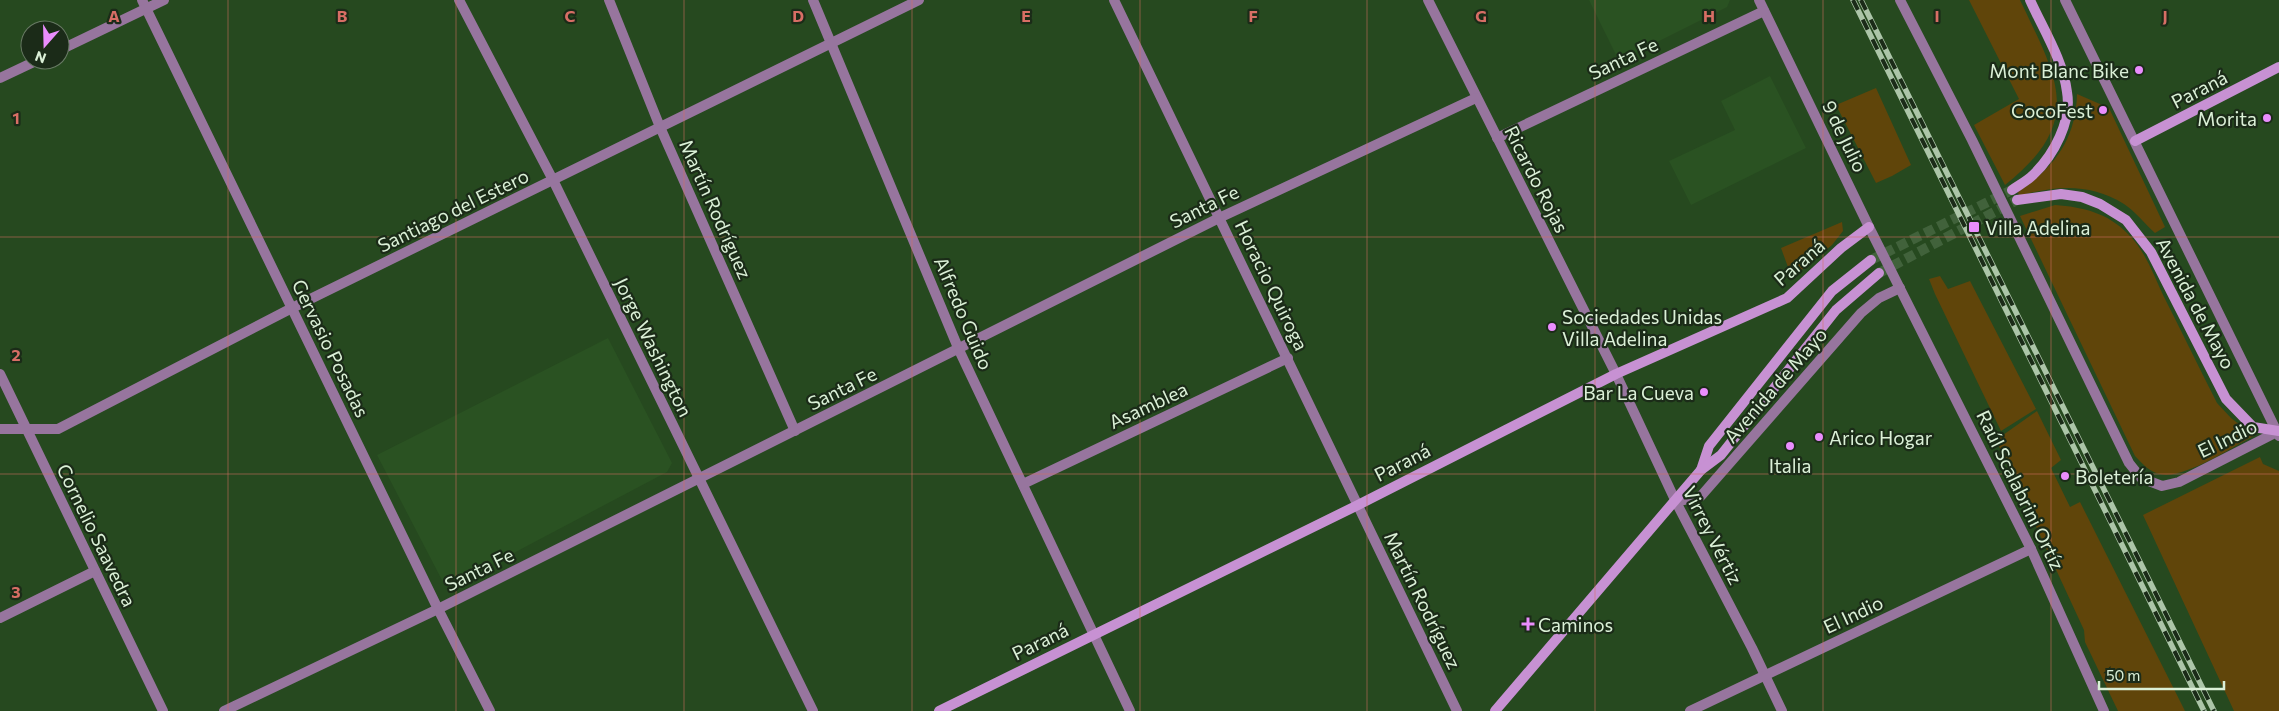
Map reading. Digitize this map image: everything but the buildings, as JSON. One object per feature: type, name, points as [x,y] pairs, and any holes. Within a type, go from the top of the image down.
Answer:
[{"type":"main road","points":[[2012,190],[2033,175],[2049,155],[2061,132],[2067,109],[2068,93],[2062,71],[2030,0]]},
{"type":"main road","name":"Paraná","points":[[2135,142],[2279,67]]},
{"type":"main road","name":"Avenida de Mayo","points":[[2017,200],[2061,194],[2082,197],[2100,204],[2126,220],[2151,252],[2226,400],[2253,427],[2278,433]]},
{"type":"main road","name":"Paraná","points":[[939,711],[1358,505],[1616,374],[1787,298],[1841,248],[1869,227]]},
{"type":"main road","name":"Avenida de Mayo","points":[[1701,470],[1709,446],[1832,291],[1871,260]]},
{"type":"main road","name":"Avenida de Mayo","points":[[1495,711],[1676,502],[1701,470],[1721,455],[1836,310],[1879,273]]},
{"type":"street","points":[[70,45],[144,4],[164,0]]},
{"type":"street","name":"Jorge Washington","points":[[459,0],[553,180],[813,711]]},
{"type":"street","name":"Martín Rodríguez","points":[[609,0],[660,127],[795,431]]},
{"type":"street","name":"Alfredo Guido","points":[[813,0],[959,350],[1130,711]]},
{"type":"street","name":"Santiago del Estero","points":[[0,429],[58,430],[292,308],[919,0]]},
{"type":"street","name":"Horacio Quiroga","points":[[1114,0],[1358,505]]},
{"type":"street","name":"Ricardo Rojas","points":[[1428,0],[1616,374]]},
{"type":"street","name":"9 de Julio","points":[[1759,0],[1900,288]]},
{"type":"street","name":"El Indio","points":[[1900,0],[1972,140],[2129,463],[2141,478],[2162,486],[2179,482],[2278,433]]},
{"type":"street","points":[[2065,0],[2278,433]]},
{"type":"street","name":"Gervasio Posadas","points":[[144,4],[438,609],[490,711]]},
{"type":"street","name":"Santa Fe","points":[[1497,138],[1764,11]]},
{"type":"street","points":[[0,78],[20,69]]},
{"type":"street","name":"Santa Fe","points":[[224,711],[438,609],[959,350],[1219,218],[1476,98]]},
{"type":"street","name":"Avenida de Mayo","points":[[1676,502],[1701,496],[1861,313],[1879,298],[1900,288]]},
{"type":"street","name":"Raúl Scalabrini Ortíz","points":[[1900,288],[2031,549],[2104,711]]},
{"type":"street","name":"Asamblea","points":[[1022,484],[1288,358]]},
{"type":"street","name":"Cornelio Saavedra","points":[[0,374],[163,711]]},
{"type":"street","name":"Virrey Vértiz","points":[[1616,374],[1676,502],[1765,674],[1782,711]]},
{"type":"street","name":"Martín Rodríguez","points":[[1358,505],[1457,711]]},
{"type":"street","name":"El Indio","points":[[1690,711],[2031,549]]},
{"type":"street","points":[[0,618],[96,571]]},
{"type":"shaded area","points":[[1589,0],[1730,0],[1727,7],[1619,61]]},
{"type":"shaded area","points":[[1969,0],[2020,0],[2045,53],[2053,76],[2057,98],[2055,119],[2047,140],[2030,162],[2005,185],[1974,125],[2019,99]]},
{"type":"shaded area","points":[[1770,76],[1806,148],[1691,205],[1669,161],[1735,130],[1721,101]]},
{"type":"shaded area","points":[[1876,88],[1911,165],[1876,183],[1836,105]]},
{"type":"shaded area","points":[[2077,94],[2109,108],[2165,227],[2155,233],[2124,204],[2099,192],[2086,189],[2059,188],[2019,196],[2018,192],[2042,173],[2061,151],[2072,125],[2076,110]]},
{"type":"shaded area","points":[[2055,205],[2075,207],[2094,212],[2112,221],[2134,240],[2149,264],[2217,403],[2231,418],[2254,436],[2194,468],[2170,475],[2152,471],[2135,456],[2020,216]]},
{"type":"shaded area","points":[[1842,222],[1843,231],[1832,245],[1792,278],[1781,248]]},
{"type":"shaded area","points":[[1940,276],[1948,289],[1970,281],[2036,409],[2001,431],[1929,279]]},
{"type":"shaded area","points":[[608,338],[672,463],[667,472],[453,585],[444,584],[377,455]]},
{"type":"shaded area","points":[[2037,411],[2061,460],[2051,468],[2070,507],[2080,502],[2185,711],[2118,711],[2085,642],[2084,630],[1996,440]]},
{"type":"shaded area","points":[[2260,457],[2263,464],[2279,471],[2279,711],[2234,711],[2143,515]]},
{"type":"tunnel","points":[[1871,260],[2012,190]]},
{"type":"tunnel","points":[[1879,273],[2017,200]]},
{"type":"railway","points":[[1853,0],[2204,711]]},
{"type":"railway","points":[[1861,0],[2214,711]]},
{"type":"place","name":"Mont Blanc Bike","points":[[2139,70]]},
{"type":"place","name":"CocoFest","points":[[2103,110]]},
{"type":"place","name":"Morita","points":[[2267,118]]},
{"type":"place","name":"Villa Adelina","points":[[1974,227]]},
{"type":"place","name":"Sociedades Unidas Villa Adelina","points":[[1552,327]]},
{"type":"place","name":"Bar La Cueva","points":[[1704,392]]},
{"type":"place","name":"Arico Hogar","points":[[1819,437]]},
{"type":"place","name":"Italia","points":[[1790,446]]},
{"type":"place","name":"Boletería","points":[[2065,476]]},
{"type":"place","name":"Caminos","points":[[1528,624]]}]
